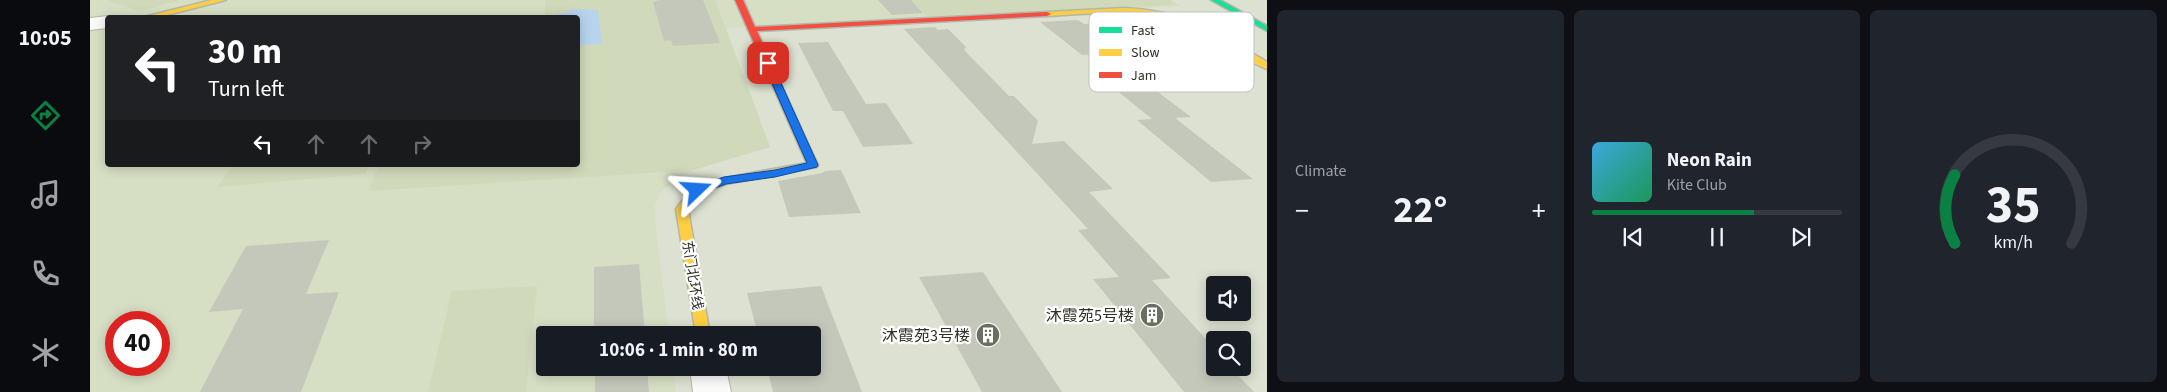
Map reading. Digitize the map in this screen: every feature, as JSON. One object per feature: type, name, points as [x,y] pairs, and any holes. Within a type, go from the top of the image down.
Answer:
[{"type":"street","points":[[156,15],[222,0]]},
{"type":"street","points":[[739,0],[753,29],[1089,12]]},
{"type":"street","points":[[1214,0],[1236,12]]},
{"type":"street","points":[[1095,12],[1135,10],[1149,12]]},
{"type":"street","points":[[90,24],[105,22]]},
{"type":"street","points":[[1254,22],[1267,29]]},
{"type":"street","name":"东门北环线","points":[[702,326],[682,209],[697,190],[724,181],[775,174],[813,165],[753,29]]},
{"type":"street","points":[[1254,58],[1267,66]]},
{"type":"street","points":[[709,376],[712,392]]},
{"type":"shaded area","points":[[90,0],[1171,0],[1181,6],[726,28],[770,147],[693,170],[661,191],[655,205],[655,223],[668,326],[536,326],[536,376],[674,376],[676,392],[90,392]]},
{"type":"shaded area","points":[[110,0],[177,0],[178,1],[140,11]]},
{"type":"shaded area","points":[[545,0],[715,0],[770,147],[693,170],[368,191],[378,167],[580,167],[580,15],[545,15]]},
{"type":"shaded area","points":[[912,0],[1169,0],[1177,5],[927,16]]},
{"type":"shaded area","points":[[231,167],[368,167],[366,174],[218,187]]},
{"type":"shaded area","points":[[537,286],[526,392],[428,392],[452,291]]},
{"type":"water","points":[[572,9],[598,10],[602,44],[580,45],[580,15],[555,15]]},
{"type":"building","points":[[661,0],[703,0],[720,43],[673,46],[671,40],[664,41],[653,2]]},
{"type":"building","points":[[878,0],[911,0],[923,13],[892,15]]},
{"type":"building","points":[[1078,20],[1084,24],[1089,24],[1089,55],[1082,55],[1040,22]]},
{"type":"building","points":[[935,27],[938,30],[948,29],[966,47],[964,50],[1009,96],[1014,96],[1038,121],[1032,144],[1064,141],[1113,189],[1089,192],[1171,278],[1152,280],[1206,339],[1206,376],[1239,376],[1254,392],[1184,392],[1093,279],[1119,277],[1078,230],[1088,229],[904,29]]},
{"type":"building","points":[[828,42],[866,104],[886,103],[913,144],[863,147],[843,111],[833,111],[798,43]]},
{"type":"building","points":[[1119,92],[1158,92],[1191,117],[1175,118],[1253,179],[1211,182],[1137,120],[1152,119]]},
{"type":"building","points":[[841,170],[861,213],[789,217],[778,181],[825,171]]},
{"type":"building","points":[[329,240],[306,294],[339,292],[301,392],[200,392],[243,309],[209,312],[246,246]]},
{"type":"building","points":[[639,264],[644,326],[594,326],[594,267]]},
{"type":"building","name":"沐霞苑3号楼","points":[[983,272],[1062,392],[982,392],[919,277]]},
{"type":"building","points":[[821,286],[862,392],[773,392],[769,376],[821,376],[821,326],[756,326],[747,293]]},
{"type":"building","points":[[595,376],[648,376],[649,392],[595,392]]},
{"type":"traffic: fast","points":[[1215,0],[1237,12]]},
{"type":"traffic: fast","points":[[1254,22],[1267,29]]},
{"type":"traffic: slow","points":[[156,15],[222,0]]},
{"type":"traffic: slow","points":[[1047,14],[1124,10],[1154,12]]},
{"type":"traffic: slow","points":[[1254,58],[1267,66]]},
{"type":"traffic: slow","points":[[702,326],[682,209],[697,190],[724,181],[813,165],[805,148]]},
{"type":"traffic: jam","points":[[739,0],[805,148]]},
{"type":"traffic: jam","points":[[753,29],[1047,14]]},
{"type":"place","name":"沐霞苑5号楼","points":[[1152,315]]},
{"type":"place","name":"沐霞苑3号楼","points":[[988,335]]},
{"type":"route","points":[[697,190],[724,181],[775,174],[813,165],[768,63]]}]
